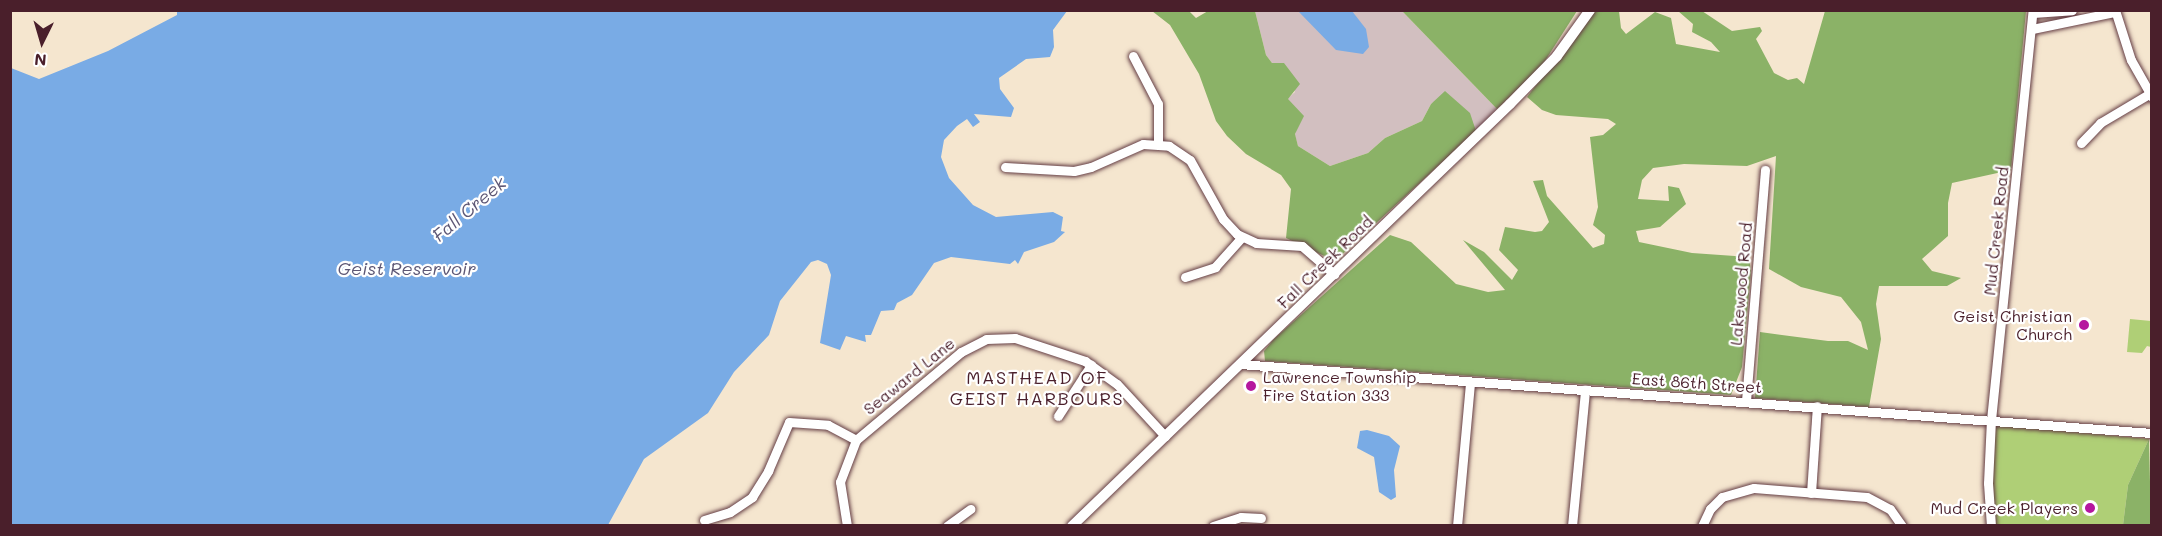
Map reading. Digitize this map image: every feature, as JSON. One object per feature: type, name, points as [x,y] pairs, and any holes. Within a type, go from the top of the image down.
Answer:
[{"type":"main road","name":"Fall Creek Road","points":[[1072,525],[1510,104],[1557,56],[1590,10]]},
{"type":"street","points":[[2033,12],[2072,10]]},
{"type":"street","points":[[2032,29],[2115,11],[2131,60],[2150,96],[2100,123],[2081,143]]},
{"type":"street","name":"Mud Creek Road","points":[[1991,525],[1988,483],[1991,420],[2033,12]]},
{"type":"street","points":[[1133,56],[1158,104],[1158,143]]},
{"type":"street","points":[[1005,167],[1074,171],[1091,167],[1134,146],[1158,143],[1172,147],[1190,160],[1223,219],[1242,237],[1256,243],[1302,246],[1334,274]]},
{"type":"street","name":"Lakewood Road","points":[[1746,401],[1765,170]]},
{"type":"street","points":[[1185,277],[1217,265],[1242,237]]},
{"type":"street","name":"Seaward Lane","points":[[856,440],[961,352],[986,339],[1015,338],[1072,355],[1091,365],[1117,384],[1165,436]]},
{"type":"street","name":"East 86th Street","points":[[1240,364],[2151,433]]},
{"type":"street","points":[[1058,416],[1091,365]]},
{"type":"street","points":[[1457,525],[1470,382]]},
{"type":"street","points":[[1572,525],[1585,390]]},
{"type":"street","points":[[1811,493],[1817,406]]},
{"type":"street","points":[[704,520],[730,512],[752,497],[789,422],[828,425],[856,440],[846,459],[840,482],[847,525]]},
{"type":"street","points":[[1702,525],[1714,505],[1735,491],[1754,488],[1874,499],[1893,511],[1902,525]]},
{"type":"street","points":[[947,525],[970,508]]},
{"type":"street","points":[[1213,525],[1241,517],[1261,518]]},
{"type":"shaded area","points":[[1255,11],[1402,11],[1497,109],[1476,131],[1442,96],[1431,104],[1422,121],[1385,138],[1368,153],[1330,166],[1298,146],[1295,135],[1298,113],[1287,99],[1295,92],[1279,64],[1272,63],[1266,55]]},
{"type":"green space","points":[[1152,11],[1189,11],[1196,18],[1208,11],[1255,11],[1266,55],[1272,63],[1284,63],[1300,84],[1288,99],[1304,116],[1295,134],[1298,146],[1330,166],[1368,153],[1385,138],[1422,121],[1431,104],[1445,91],[1470,113],[1476,131],[1335,261],[1286,238],[1291,189],[1281,175],[1246,154],[1227,136],[1216,121],[1199,74],[1170,25]]},
{"type":"green space","points":[[1402,11],[1577,11],[1543,64],[1497,109]]},
{"type":"green space","points":[[1593,11],[1619,11],[1621,28],[1626,34],[1655,12],[1671,18],[1676,44],[1720,52],[1711,42],[1692,32],[1693,24],[1678,11],[1702,11],[1732,31],[1760,27],[1762,31],[1756,39],[1774,73],[1788,80],[1797,78],[1804,84],[1825,11],[2026,11],[2011,170],[1952,183],[1948,203],[1948,236],[1922,259],[1932,271],[1961,278],[1947,286],[1879,286],[1876,304],[1881,339],[1869,407],[1755,398],[1760,332],[1828,341],[1848,341],[1868,350],[1861,322],[1841,297],[1801,287],[1769,269],[1776,156],[1747,166],[1684,164],[1653,168],[1642,180],[1638,199],[1669,201],[1668,186],[1679,188],[1686,204],[1660,227],[1636,231],[1639,242],[1692,253],[1749,257],[1751,272],[1742,367],[1731,395],[1265,361],[1264,351],[1274,339],[1390,235],[1411,242],[1456,284],[1488,292],[1505,290],[1463,240],[1484,252],[1512,280],[1518,270],[1499,250],[1505,227],[1535,232],[1542,231],[1549,222],[1533,181],[1543,180],[1547,196],[1593,248],[1604,244],[1605,235],[1593,225],[1598,207],[1590,137],[1603,135],[1616,124],[1608,119],[1556,115],[1542,110],[1527,97]]},
{"type":"green space","points":[[2130,319],[2151,321],[2151,347],[2147,346],[2142,353],[2127,352]]},
{"type":"green space","points":[[1995,425],[2149,439],[2128,485],[2123,525],[1996,525],[1992,473]]},
{"type":"green space","points":[[2149,439],[2151,525],[2123,525],[2128,485]]},
{"type":"water","name":"Geist Reservoir","points":[[177,11],[1067,11],[1053,30],[1054,47],[1050,57],[1026,59],[999,78],[1000,89],[1014,108],[1011,117],[974,114],[980,122],[973,127],[967,119],[957,126],[944,140],[941,157],[949,178],[973,205],[996,217],[1053,212],[1063,217],[1061,231],[1065,232],[1054,242],[1024,252],[1018,264],[1015,260],[1010,264],[951,257],[934,263],[912,295],[897,303],[894,310],[881,311],[871,335],[865,335],[866,342],[846,336],[840,350],[820,343],[831,275],[827,264],[818,260],[811,262],[780,301],[769,335],[734,372],[708,413],[644,459],[608,525],[11,525],[11,68],[39,79],[108,51],[177,15]]},
{"type":"water","points":[[1298,11],[1352,11],[1366,29],[1369,47],[1363,54],[1336,50]]},
{"type":"water","points":[[1367,430],[1389,436],[1400,446],[1394,470],[1396,497],[1391,500],[1379,492],[1374,457],[1357,448],[1360,431]]},
{"type":"place","name":"Geist Christian Church","points":[[2084,325]]},
{"type":"place","name":"Lawrence Township Fire Station 333","points":[[1251,386]]},
{"type":"place","name":"Mud Creek Players","points":[[2090,508]]},
{"type":"district","name":"MASTHEAD OF GEIST HARBOURS","points":[[1037,388]]},
{"type":"water label","name":"Fall Creek","points":[[469,209]]}]
